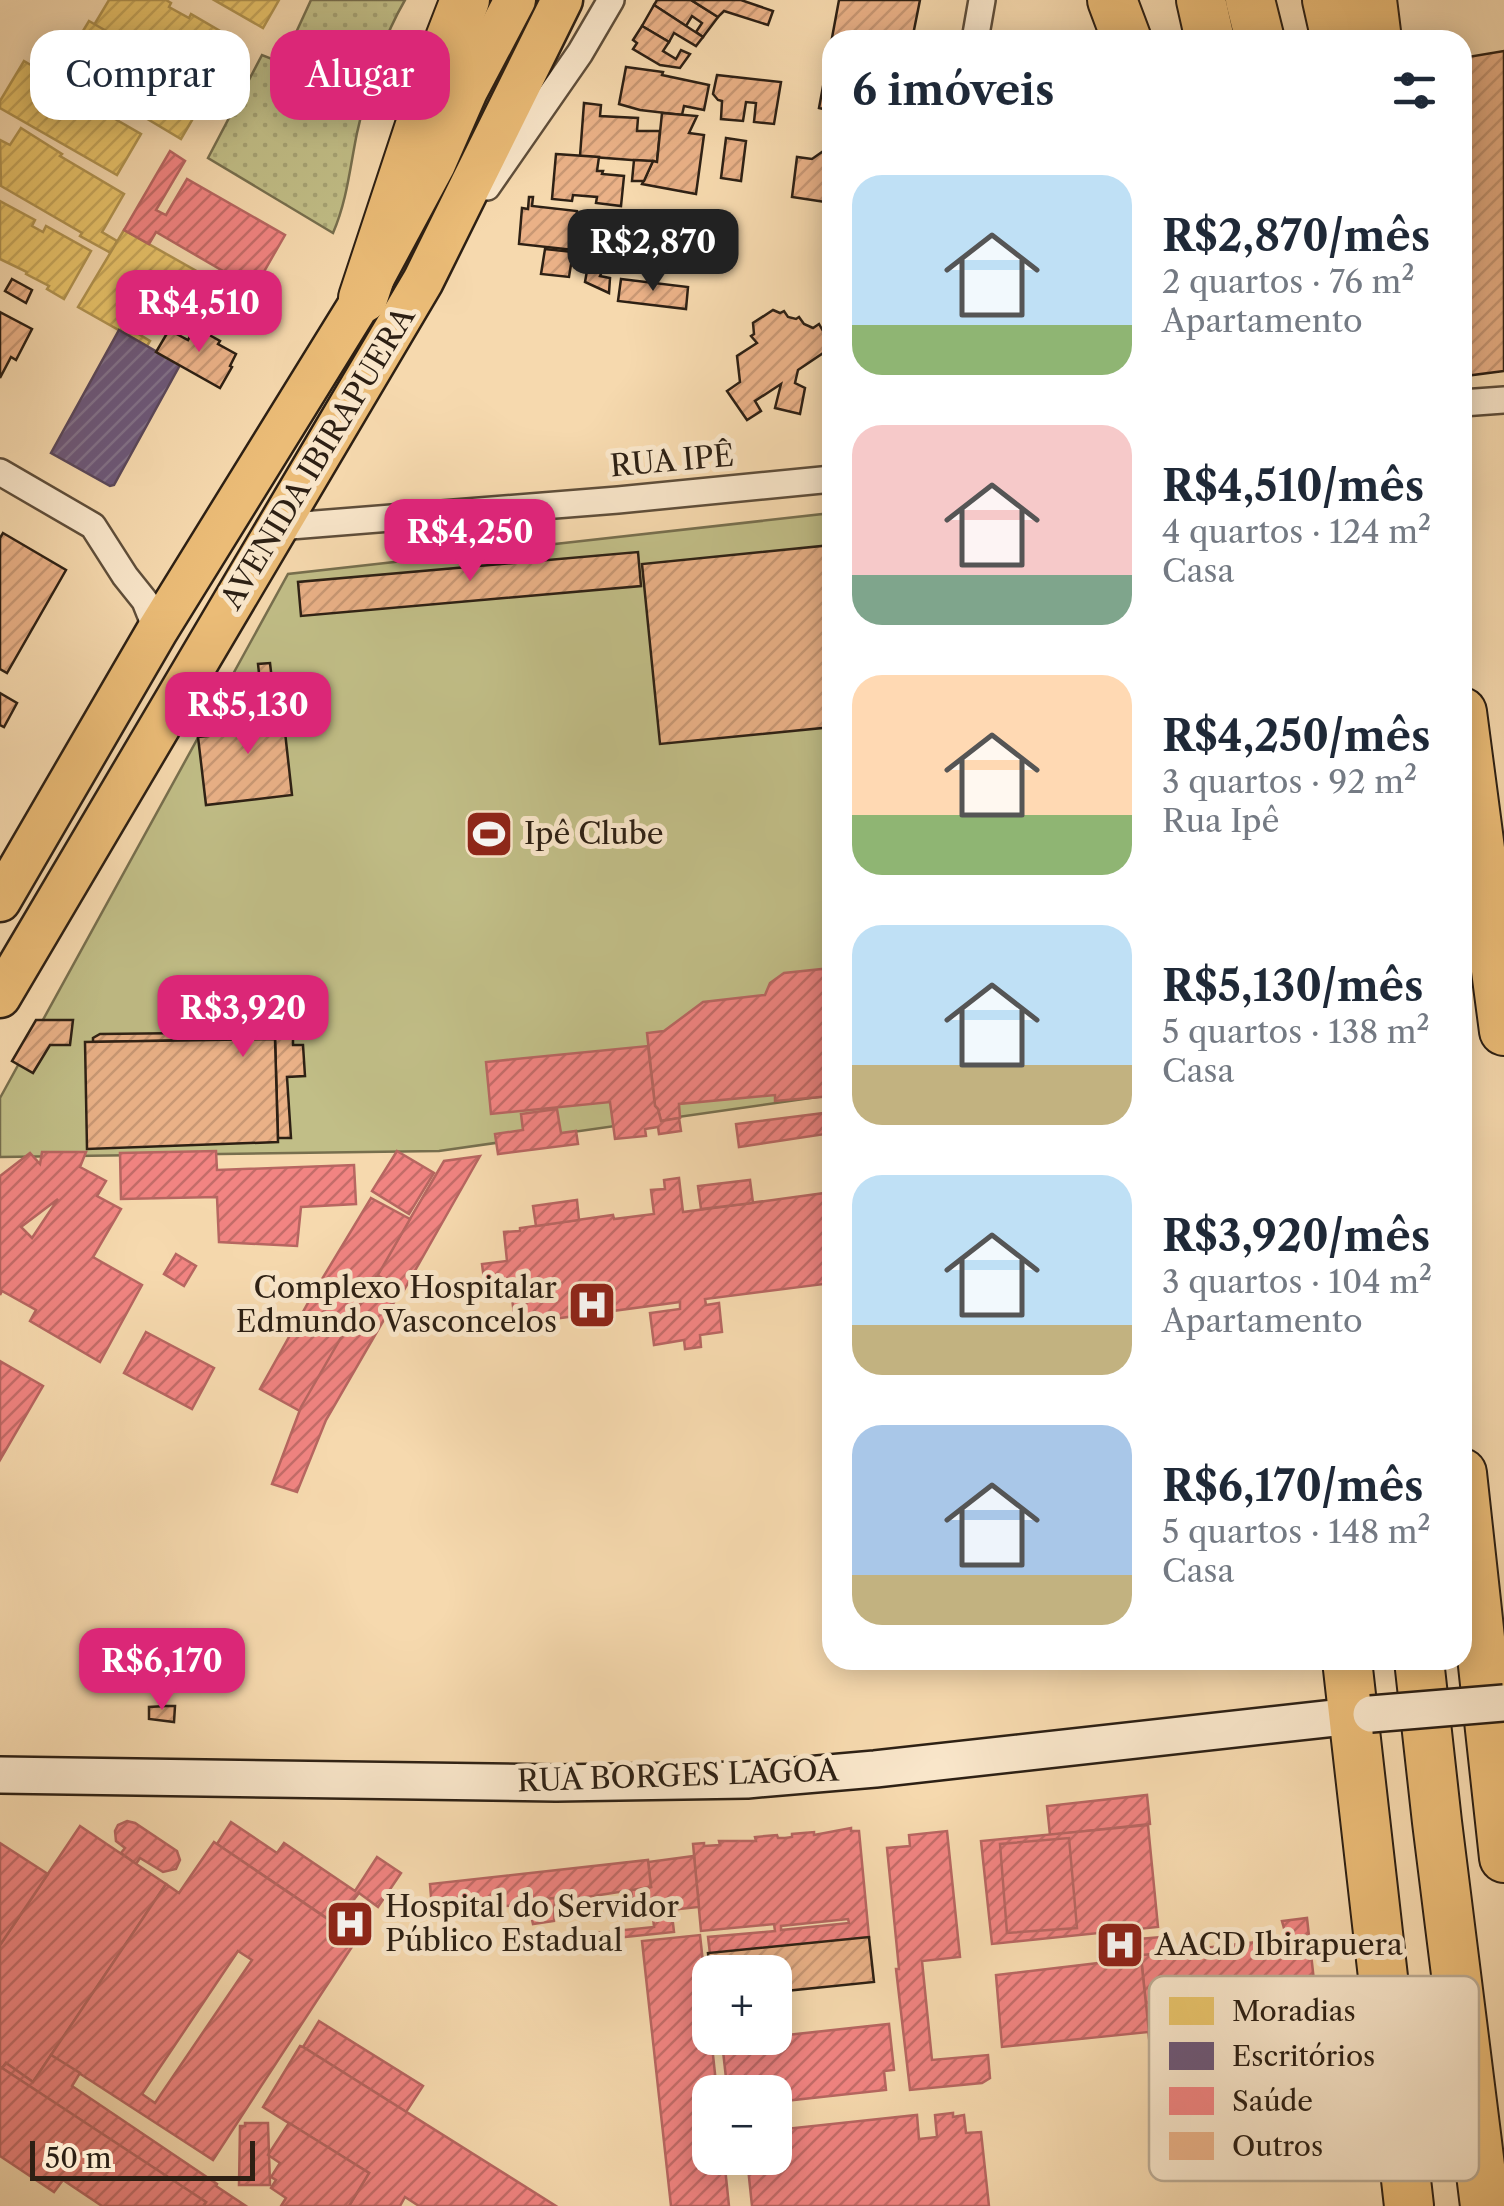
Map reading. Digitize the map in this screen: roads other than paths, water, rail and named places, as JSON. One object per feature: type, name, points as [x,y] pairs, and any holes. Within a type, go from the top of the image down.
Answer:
[{"type":"highway","points":[[1112,0],[1123,30]]},
{"type":"highway","points":[[1138,0],[1148,30]]},
{"type":"highway","points":[[1202,0],[1208,30]]},
{"type":"highway","points":[[1250,0],[1258,30]]},
{"type":"highway","points":[[1327,0],[1334,30]]},
{"type":"highway","points":[[1372,0],[1376,30]]},
{"type":"highway","points":[[363,298],[441,62],[465,3]]},
{"type":"highway","points":[[1472,788],[1504,1031]]},
{"type":"highway","points":[[1472,1565],[1504,1858]]},
{"type":"highway","points":[[1350,1670],[1362,1715],[1386,1976]]},
{"type":"highway","points":[[1420,1670],[1456,1976]]},
{"type":"highway","points":[[1479,2158],[1485,2206]]},
{"type":"highway","points":[[1406,2181],[1408,2206]]},
{"type":"main road","name":"AVENIDA IBIRAPUERA","points":[[0,901],[156,632],[363,298],[435,164],[515,0]]},
{"type":"main road","name":"AVENIDA IBIRAPUERA","points":[[0,996],[423,282],[562,0]]},
{"type":"street","points":[[423,282],[580,54],[611,0]]},
{"type":"street","points":[[977,30],[982,0]]},
{"type":"street","points":[[1472,402],[1504,400]]},
{"type":"street","points":[[0,472],[93,526],[124,576],[146,601],[156,632]]},
{"type":"street","name":"RUA IPÊ","points":[[278,527],[822,479]]},
{"type":"street","name":"RUA BORGES LAGOA","points":[[0,1775],[556,1782],[747,1780],[1504,1703]]},
{"type":"place","name":"Ipê Clube","points":[[489,834]]},
{"type":"place","name":"Complexo Hospitalar Edmundo Vasconcelos","points":[[592,1305]]},
{"type":"place","name":"Hospital do Servidor Público Estadual","points":[[350,1924]]},
{"type":"place","name":"AACD Ibirapuera","points":[[1120,1945]]}]
